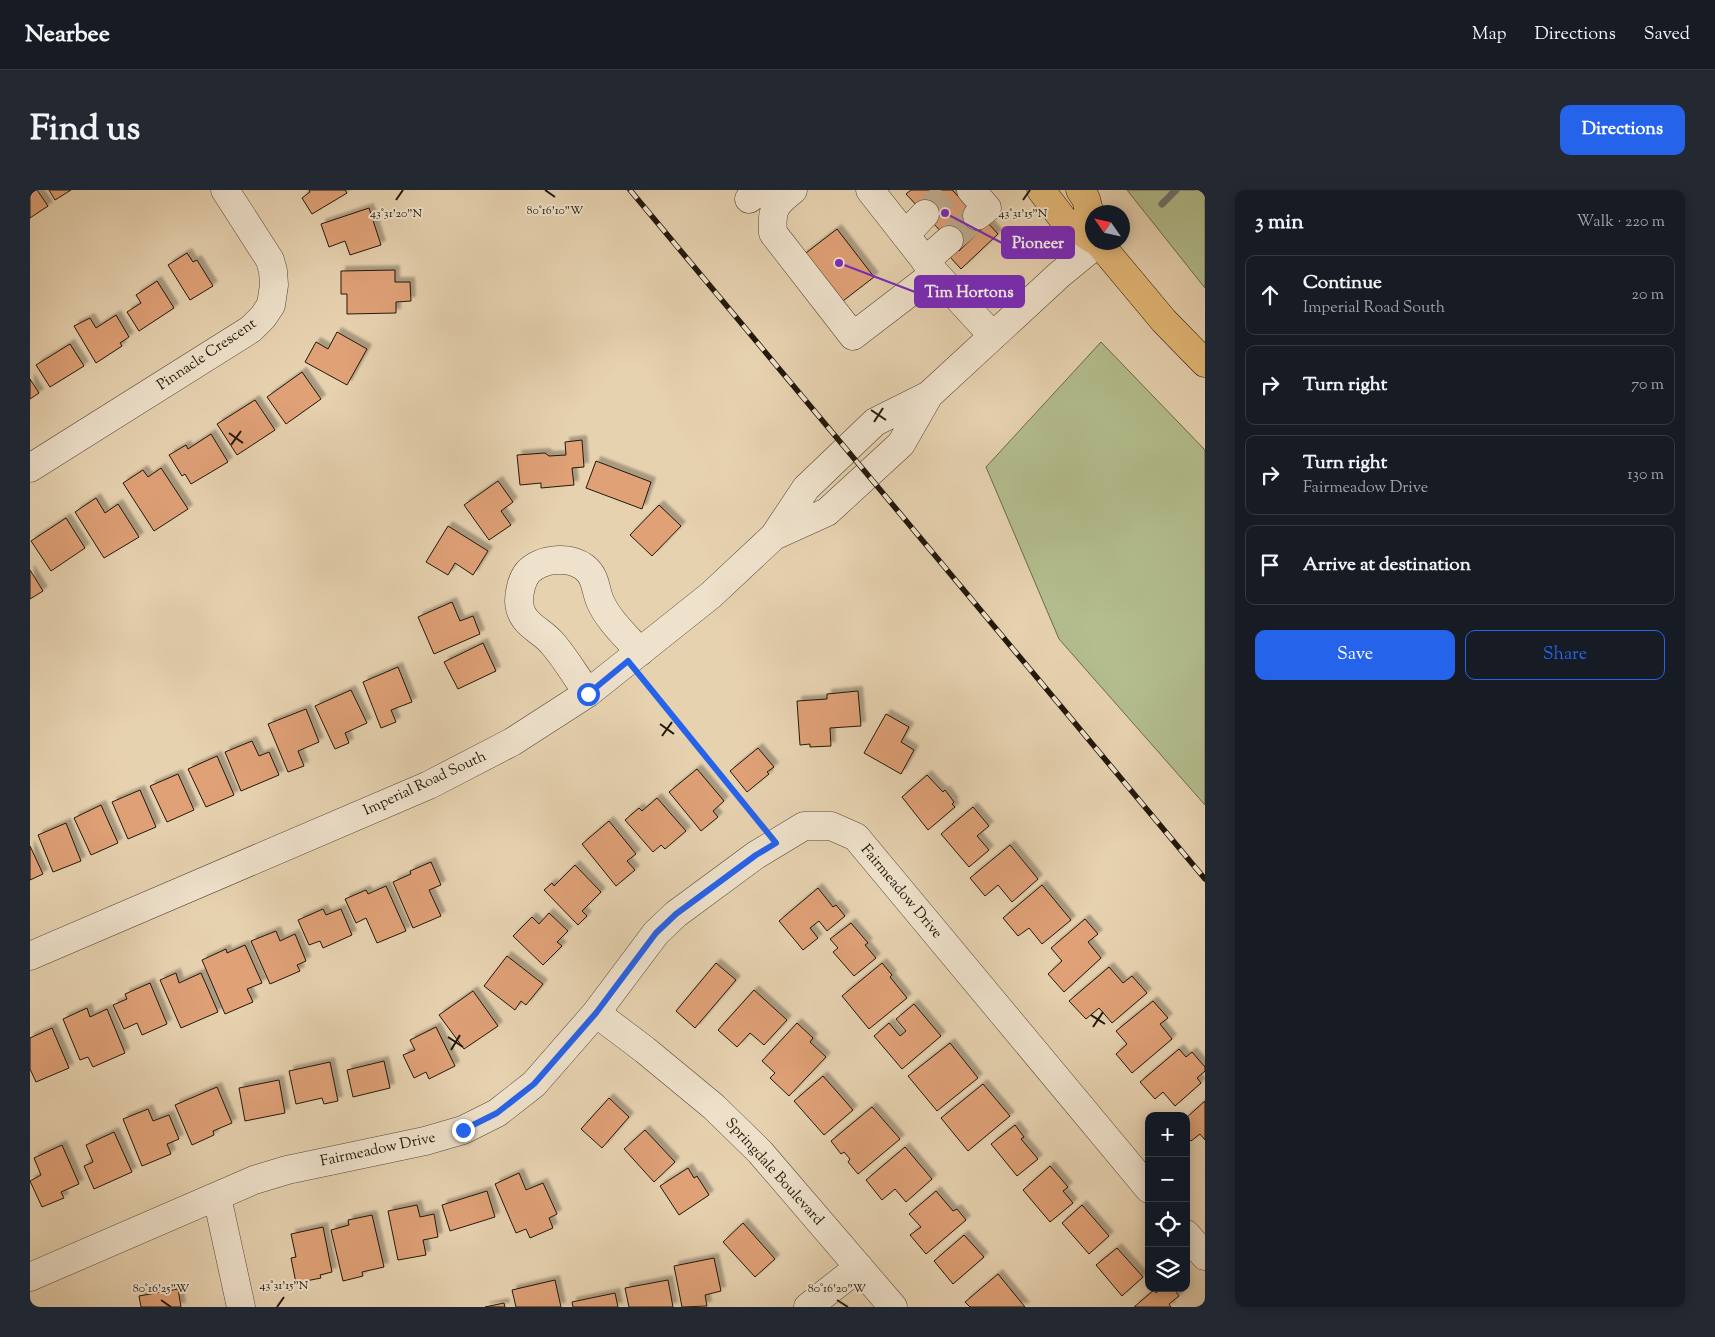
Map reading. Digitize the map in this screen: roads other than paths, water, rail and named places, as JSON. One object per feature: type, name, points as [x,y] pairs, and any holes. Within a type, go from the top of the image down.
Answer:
[{"type":"main road","points":[[1041,190],[1063,219],[1085,234]]},
{"type":"main road","points":[[1080,190],[1088,205]]},
{"type":"main road","points":[[1104,250],[1164,322],[1205,363]]},
{"type":"street","name":"Pinnacle Crescent","points":[[30,468],[251,329],[263,317],[271,305],[274,285],[270,260],[225,190]]},
{"type":"street","points":[[793,190],[780,200],[774,209],[772,217],[773,233],[853,336],[930,267],[949,240]]},
{"type":"street","points":[[971,190],[987,208],[977,216]]},
{"type":"street","points":[[876,192],[905,235],[930,267],[993,336]]},
{"type":"street","points":[[905,235],[925,214]]},
{"type":"street","name":"Imperial Road South","points":[[30,956],[429,785],[512,742],[588,694],[711,594],[774,536],[827,512],[901,444],[929,395],[1059,275],[1089,250]]},
{"type":"street","points":[[588,694],[552,643],[533,629],[523,616],[519,602],[521,588],[528,573],[541,564],[556,560],[572,561],[584,568],[591,574],[596,584],[600,602],[634,656]]},
{"type":"street","name":"Fairmeadow Drive","points":[[30,1276],[254,1180],[287,1170],[425,1141],[463,1130],[497,1113],[534,1084],[596,1013],[656,933],[676,914],[756,855],[804,826],[831,826],[856,837],[1145,1184]]},
{"type":"street","name":"Springdale Boulevard","points":[[596,1013],[645,1050],[714,1107],[760,1152],[893,1307]]},
{"type":"street","points":[[217,1197],[241,1307]]},
{"type":"street","points":[[1190,1239],[1205,1256]]},
{"type":"street","points":[[808,1307],[859,1267]]},
{"type":"waterway","points":[[1162,204],[1176,190]]},
{"type":"tunnel","points":[[925,214],[950,190]]},
{"type":"tunnel","points":[[949,240],[977,216]]},
{"type":"railway","points":[[630,190],[1205,879]]},
{"type":"place","name":"Pioneer","points":[[945,213]]},
{"type":"place","name":"Tim Hortons","points":[[839,263]]}]
